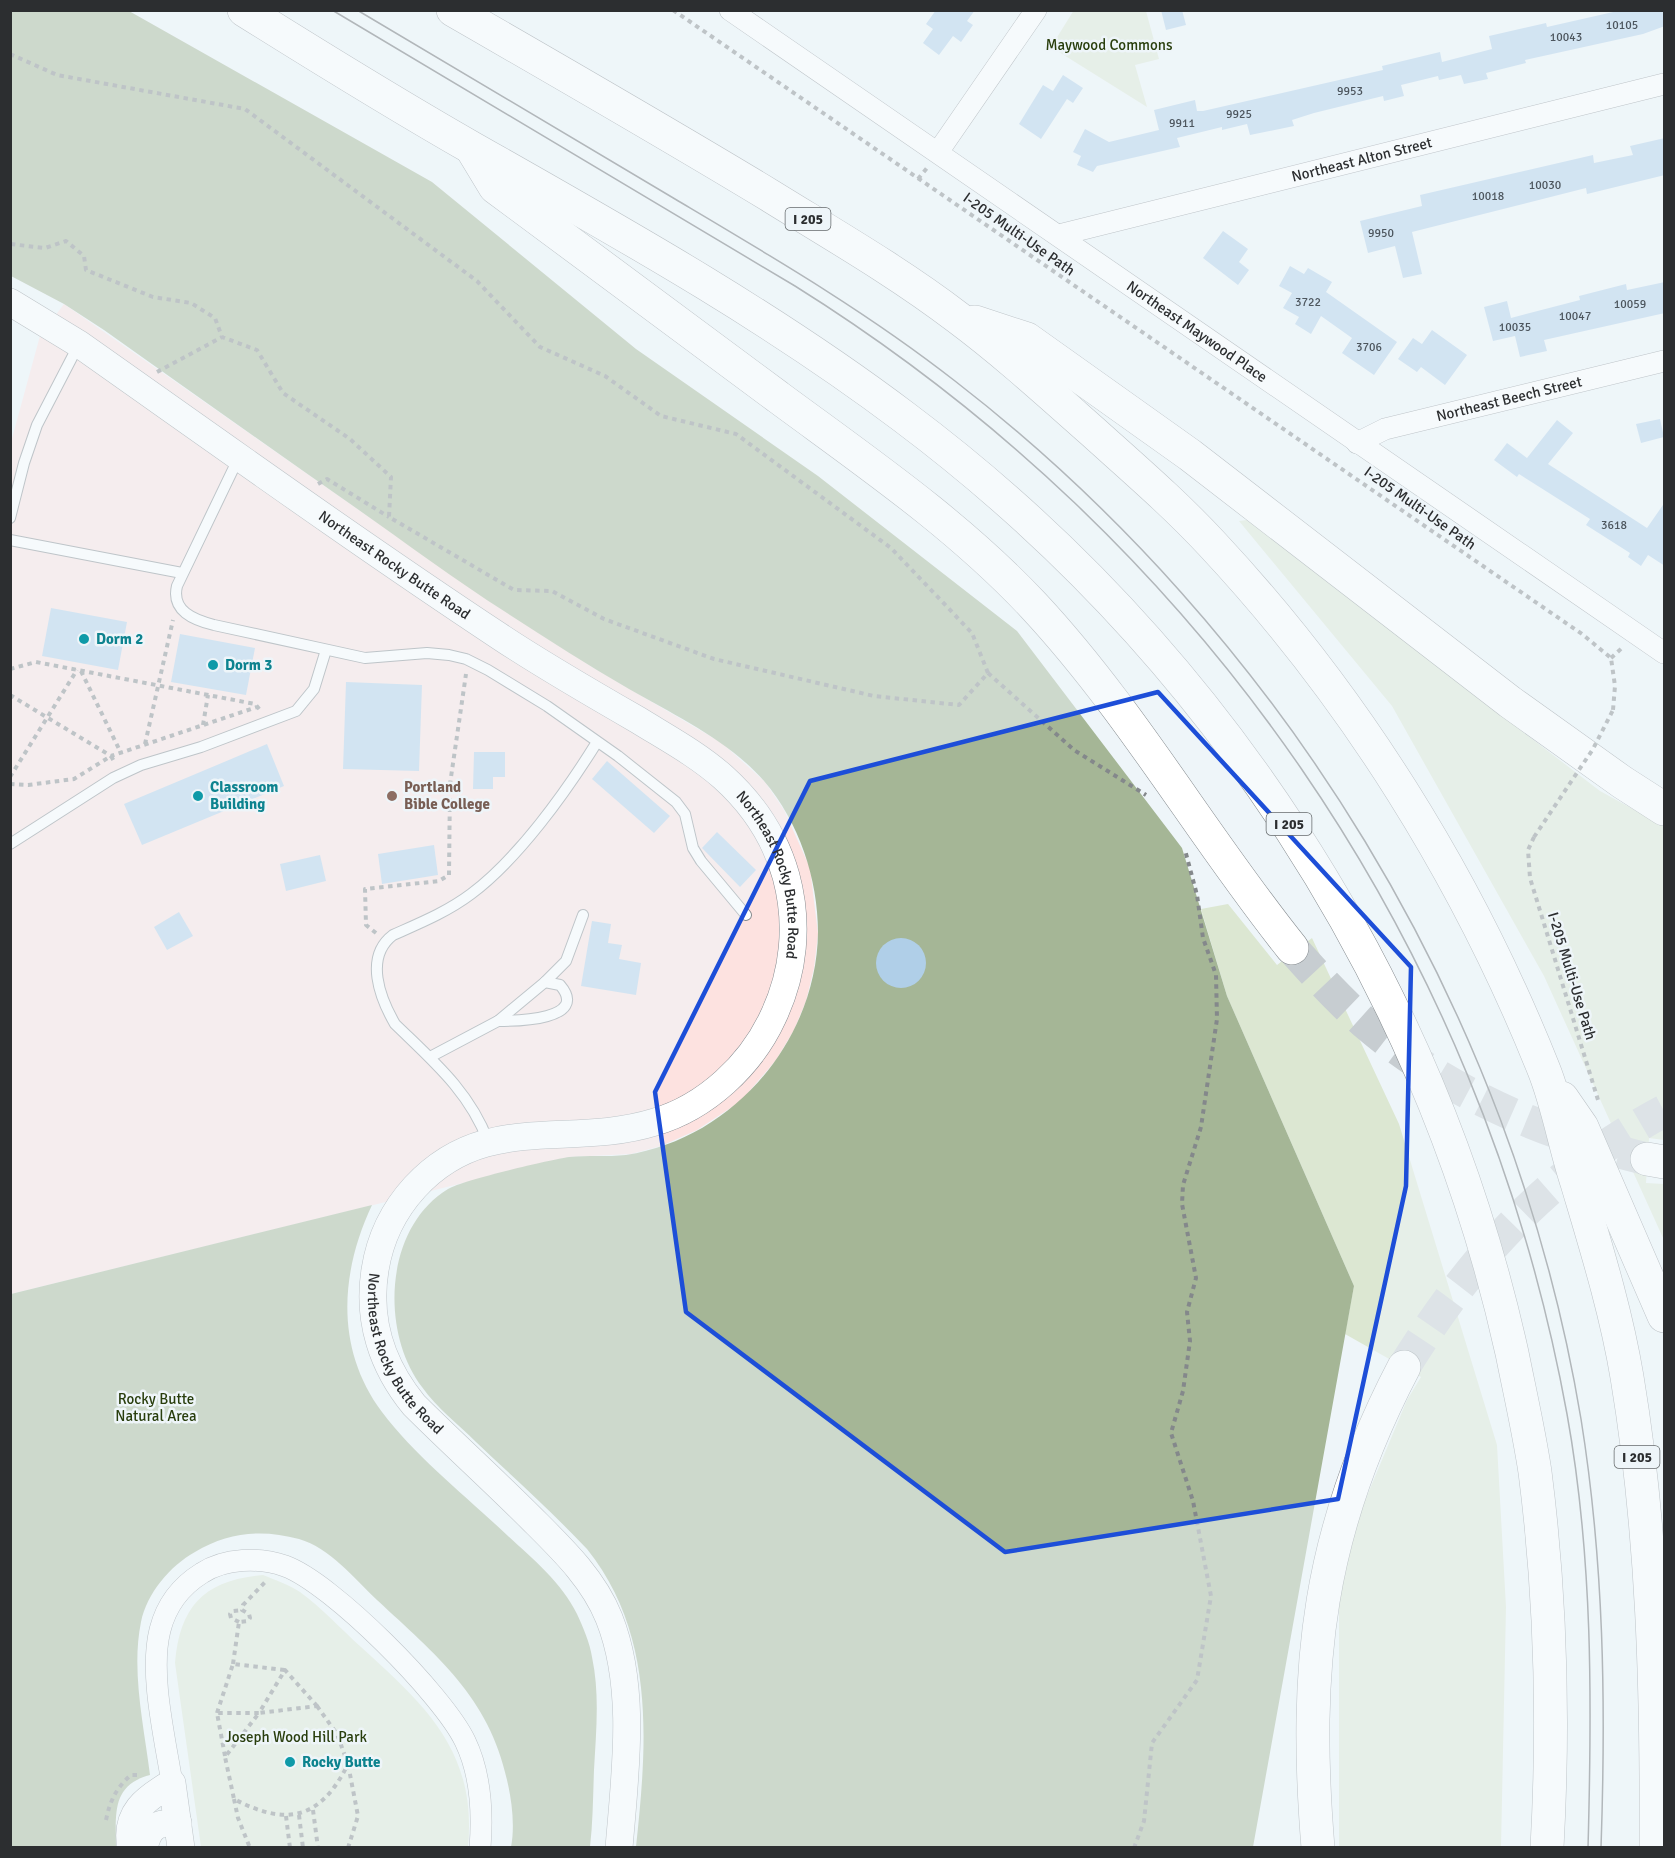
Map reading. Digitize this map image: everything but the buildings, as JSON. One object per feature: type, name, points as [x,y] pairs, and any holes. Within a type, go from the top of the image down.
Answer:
[{"type":"highway","name":"I 205","points":[[244,10],[471,147],[669,261],[800,344],[904,416],[978,476],[1032,524],[1135,626],[1216,722],[1306,850],[1371,965],[1434,1101],[1472,1202],[1502,1309],[1534,1467],[1544,1558],[1551,1707],[1547,1848]]},
{"type":"highway","name":"I 205","points":[[453,10],[765,193],[957,317],[1041,385],[1161,493],[1213,545],[1327,681],[1378,754],[1436,846],[1484,938],[1547,1077],[1610,1294],[1627,1378],[1648,1544],[1656,1694],[1656,1848]]},
{"type":"highway","points":[[471,147],[495,187],[858,454],[948,525],[1006,579],[1066,642],[1101,684],[1230,867],[1292,948]]},
{"type":"highway","points":[[957,317],[1027,339],[1190,455],[1510,702],[1622,782],[1665,809]]},
{"type":"highway","points":[[1547,1077],[1582,1127],[1665,1316]]},
{"type":"highway","points":[[1318,1848],[1313,1696],[1322,1599],[1339,1525],[1360,1460],[1379,1415],[1404,1367]]},
{"type":"street","name":"Northeast Maywood Place","points":[[730,10],[1665,653]]},
{"type":"street","points":[[938,152],[1036,10]]},
{"type":"street","name":"Northeast Alton Street","points":[[1059,235],[1665,84]]},
{"type":"street","name":"Northeast Rocky Butte Road","points":[[10,302],[79,344],[501,638],[706,764],[750,805],[762,822],[781,861],[794,922],[791,962],[779,1005],[769,1025],[736,1071],[697,1103],[659,1121],[614,1132],[517,1137],[466,1149],[439,1165],[412,1191],[391,1218],[375,1268],[373,1316],[387,1364],[402,1391],[566,1552],[585,1575],[603,1605],[615,1635],[624,1689],[625,1746],[619,1848]]},
{"type":"street","name":"Northeast Beech Street","points":[[1357,443],[1385,429],[1665,361]]},
{"type":"street","points":[[179,1835],[158,1676],[158,1646],[165,1615],[182,1589],[207,1570],[234,1561],[270,1561],[287,1566],[313,1581],[374,1635],[443,1705],[466,1743],[474,1765],[482,1810],[480,1848]]},
{"type":"street","points":[[131,1848],[131,1830],[138,1807],[145,1799],[172,1783]]},
{"type":"street","points":[[144,1848],[149,1831],[155,1825],[179,1835]]},
{"type":"lane","points":[[10,518],[37,425],[79,344]]},
{"type":"lane","points":[[239,457],[182,573],[175,593],[182,611],[194,620],[214,626],[365,658],[438,654],[470,662],[547,706],[653,782],[676,802],[685,814],[693,848],[700,861],[746,915]]},
{"type":"lane","points":[[10,540],[182,573]]},
{"type":"lane","points":[[10,844],[121,774],[296,711],[314,689],[326,650]]},
{"type":"lane","points":[[488,1142],[480,1118],[462,1090],[395,1024],[383,1002],[377,975],[377,961],[385,941],[456,904],[484,883],[559,801],[597,742]]},
{"type":"lane","points":[[430,1056],[498,1021],[545,982],[566,961],[583,915]]},
{"type":"lane","points":[[498,1021],[519,1022],[559,1012],[566,1004],[566,994],[560,985],[545,982]]},
{"type":"path","name":"I-205 Multi-Use Path","points":[[673,10],[1582,634],[1611,658],[1615,686],[1613,710],[1593,749],[1534,837],[1528,850],[1530,879],[1602,1110]]},
{"type":"path","points":[[10,54],[57,75],[245,109],[477,281],[540,347],[604,376],[661,416],[736,434],[891,548],[972,633],[988,673],[1074,750],[1150,797]]},
{"type":"path","points":[[10,244],[45,248],[66,241],[84,256],[86,270],[153,297],[190,303],[215,318],[222,337]]},
{"type":"path","points":[[135,384],[222,337],[257,350],[283,393],[350,438],[391,477],[389,517],[514,590],[552,591],[604,620],[714,659],[874,696],[959,705],[988,673]]},
{"type":"path","points":[[145,745],[171,623],[182,611]]},
{"type":"path","points":[[10,669],[36,662],[256,706],[111,756],[74,779],[28,785],[10,784]]},
{"type":"path","points":[[385,941],[366,924],[365,889],[439,881],[449,875],[450,784],[464,681],[470,662]]},
{"type":"path","points":[[10,777],[79,670]]},
{"type":"path","points":[[79,670],[121,753]]},
{"type":"path","points":[[10,695],[111,756],[121,774]]},
{"type":"path","points":[[202,725],[208,695]]},
{"type":"path","points":[[1134,1848],[1144,1821],[1152,1743],[1197,1680],[1211,1596],[1193,1501],[1171,1433],[1191,1341],[1187,1312],[1196,1278],[1182,1204],[1183,1185],[1201,1127],[1217,1019],[1216,975],[1203,938],[1197,895],[1183,843]]},
{"type":"path","points":[[242,1610],[245,1600],[262,1588],[268,1577]]},
{"type":"path","points":[[242,1610],[249,1614],[248,1621],[239,1622],[231,1618],[233,1611],[242,1610]]},
{"type":"path","points":[[239,1622],[233,1664],[218,1713],[234,1799],[241,1827],[250,1848]]},
{"type":"path","points":[[233,1664],[285,1670],[317,1706],[337,1734],[348,1764],[358,1816],[348,1848]]},
{"type":"path","points":[[225,1757],[259,1713],[285,1670]]},
{"type":"path","points":[[218,1713],[259,1713],[317,1706]]},
{"type":"path","points":[[234,1799],[261,1811],[286,1816],[299,1815],[313,1810],[341,1779],[348,1764]]},
{"type":"path","points":[[313,1810],[318,1848]]},
{"type":"path","points":[[299,1815],[303,1848]]},
{"type":"path","points":[[286,1816],[290,1848]]},
{"type":"highlighted area","points":[[1158,692],[1411,967],[1406,1186],[1338,1499],[1005,1552],[686,1312],[655,1092],[810,781]]},
{"type":"shaded area","name":"Portland Bible College","points":[[64,304],[495,605],[592,667],[722,743],[765,782],[784,810],[810,868],[818,934],[814,968],[806,1001],[794,1030],[776,1060],[741,1101],[697,1130],[661,1146],[631,1154],[569,1157],[11,1294],[11,442],[40,336]]},
{"type":"green space","points":[[11,10],[129,11],[432,182],[636,349],[818,476],[1017,631],[1182,848],[1227,996],[1354,1286],[1253,1847],[636,1847],[644,1730],[642,1692],[636,1654],[625,1617],[609,1582],[587,1549],[441,1409],[422,1387],[408,1364],[399,1338],[395,1310],[395,1282],[401,1254],[411,1229],[427,1206],[448,1189],[487,1176],[559,1159],[576,1156],[626,1155],[665,1145],[701,1129],[734,1106],[762,1078],[785,1046],[803,1010],[814,972],[818,932],[817,912],[804,852],[787,814],[764,781],[750,766],[718,741],[598,671],[488,600],[104,330],[64,304],[11,276]]},
{"type":"green space","name":"Maywood Commons","points":[[1074,10],[1146,11],[1159,59],[1135,65],[1147,107],[1051,47]]},
{"type":"green space","points":[[1247,520],[1600,791],[1664,826],[1664,1140],[1649,1138],[1646,1183],[1664,1184],[1664,1240],[1544,976],[1392,706],[1239,521]]},
{"type":"green space","points":[[1228,904],[1277,965],[1312,938],[1399,1124],[1497,1445],[1506,1607],[1501,1847],[1339,1847],[1339,1563],[1407,1400],[1421,1377],[1345,1334],[1354,1286],[1227,996],[1201,909]]},
{"type":"green space","name":"Rocky Butte Natural Area","points":[[372,1205],[353,1257],[349,1284],[347,1310],[356,1363],[367,1388],[395,1429],[426,1461],[546,1572],[563,1592],[577,1614],[590,1646],[597,1699],[590,1847],[511,1847],[512,1805],[507,1780],[499,1751],[474,1701],[439,1659],[331,1556],[299,1539],[259,1533],[233,1536],[195,1552],[161,1581],[148,1601],[141,1622],[137,1660],[150,1775],[128,1786],[122,1794],[116,1813],[116,1847],[11,1847],[11,1294]]},
{"type":"green space","name":"Joseph Wood Hill Park","points":[[263,1575],[291,1587],[308,1598],[385,1669],[426,1711],[455,1758],[464,1784],[469,1814],[468,1847],[201,1847],[175,1663],[178,1643],[183,1625],[199,1599],[225,1583]]},
{"type":"tunnel","points":[[1292,948],[1327,987],[1365,1023],[1396,1048],[1429,1070],[1498,1108],[1534,1123],[1571,1137],[1647,1159]]},
{"type":"tunnel","points":[[1404,1367],[1457,1289],[1516,1221],[1584,1161],[1664,1111]]},
{"type":"tram line","points":[[332,10],[795,286],[941,388],[1075,503],[1195,630],[1301,768],[1392,917],[1467,1074],[1526,1240],[1567,1414],[1582,1522],[1590,1684],[1588,1848]]},
{"type":"tram line","points":[[357,10],[783,263],[888,331],[955,381],[1073,481],[1181,592],[1279,713],[1365,842],[1439,978],[1500,1120],[1548,1267],[1581,1419],[1595,1526],[1603,1686],[1601,1848]]},
{"type":"place","name":"Dorm 2","points":[[84,639]]},
{"type":"place","name":"Dorm 3","points":[[213,665]]},
{"type":"place","name":"Classroom Building","points":[[198,796]]},
{"type":"place","name":"Portland Bible College","points":[[392,796]]},
{"type":"place","name":"Rocky Butte","points":[[290,1762]]}]
